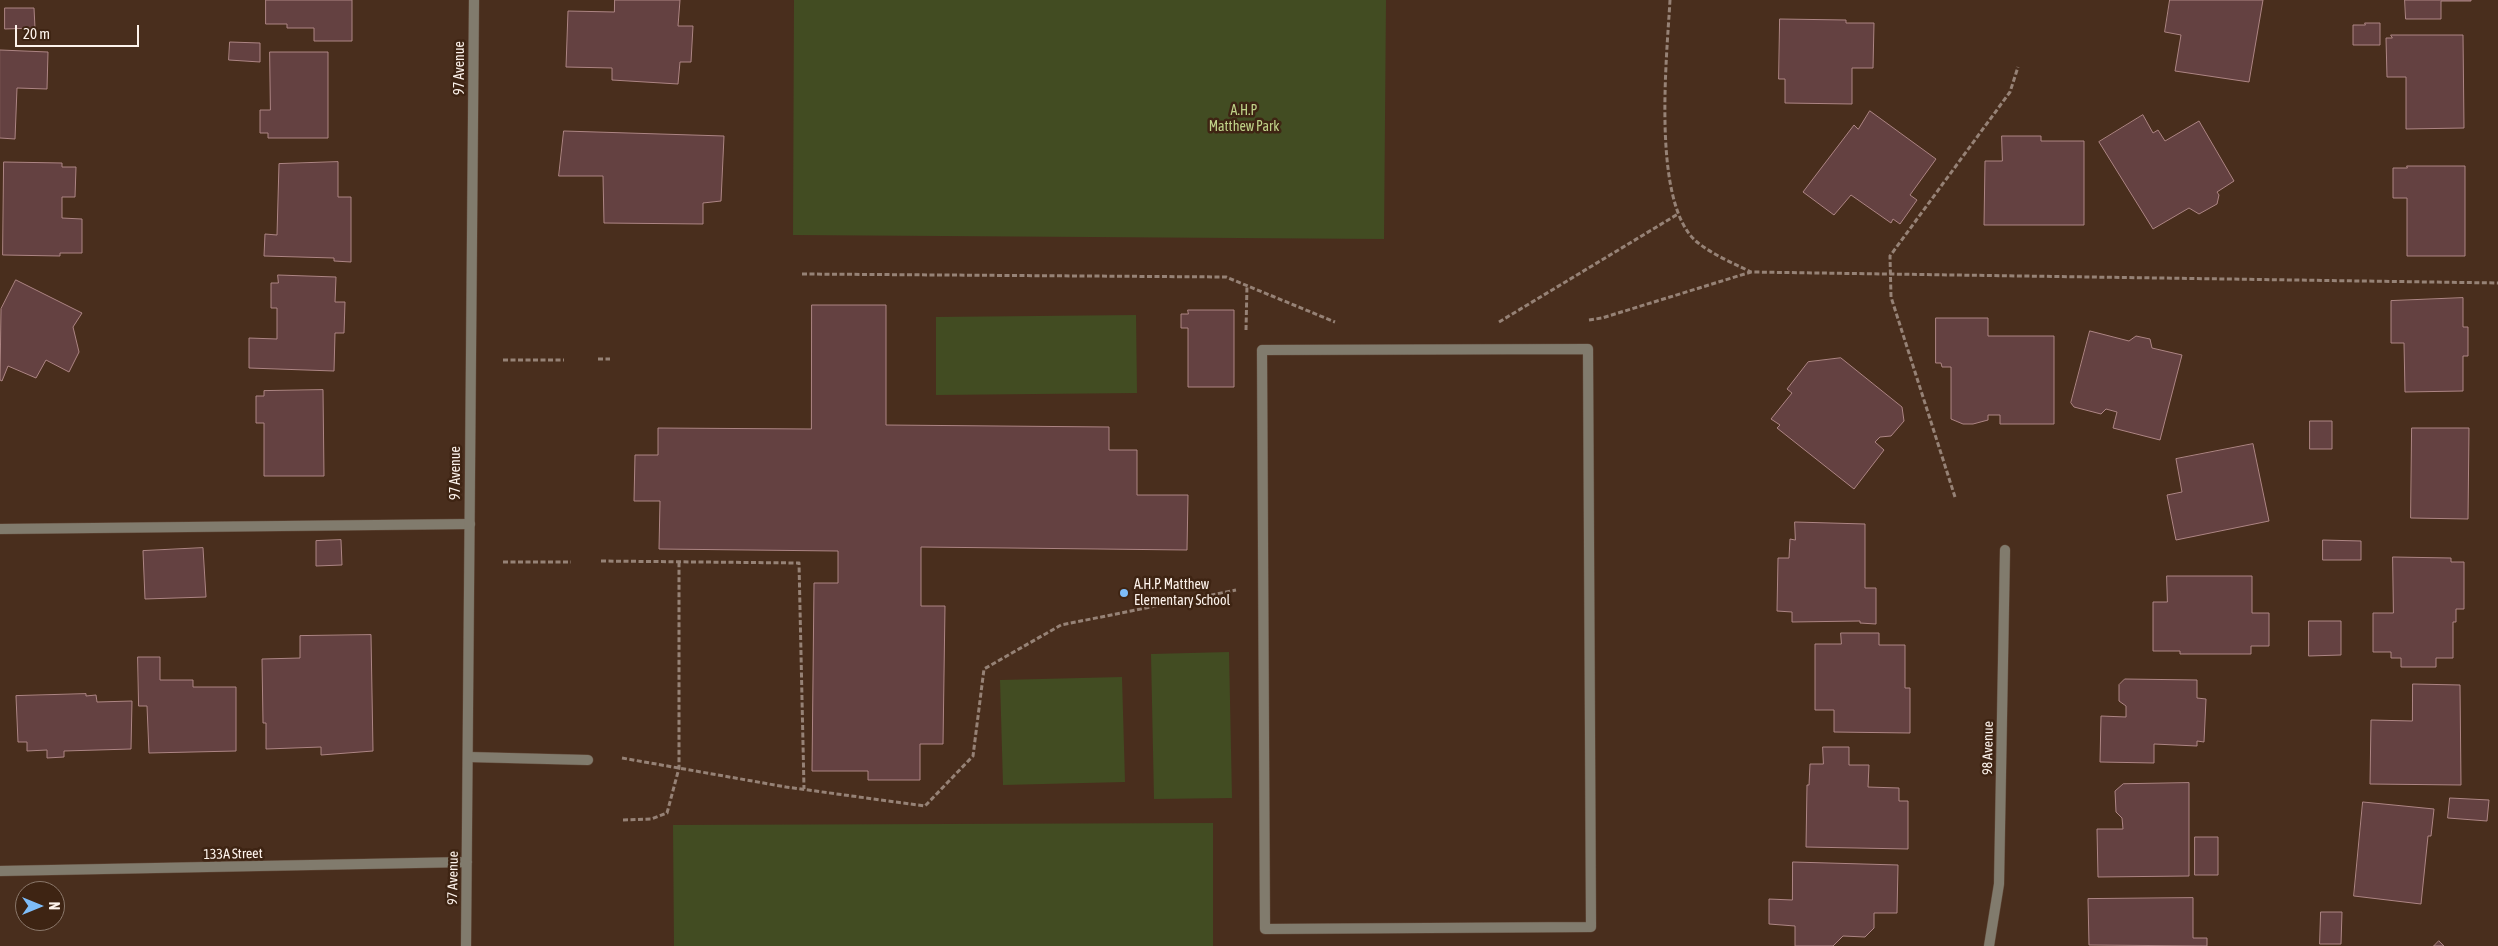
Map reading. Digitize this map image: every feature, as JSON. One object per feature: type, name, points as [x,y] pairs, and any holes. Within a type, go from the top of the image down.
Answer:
[{"type":"street","name":"97 Avenue","points":[[466,946],[474,0]]},
{"type":"street","points":[[1588,348],[1591,927],[1264,929],[1262,350],[1588,348]]},
{"type":"street","points":[[0,529],[470,524]]},
{"type":"street","name":"98 Avenue","points":[[1989,946],[1999,884],[2005,550]]},
{"type":"street","points":[[468,757],[588,760]]},
{"type":"street","name":"133A Street","points":[[0,871],[467,862]]},
{"type":"path","points":[[1670,0],[1664,132],[1669,172],[1678,214],[1696,241],[1751,272]]},
{"type":"path","points":[[1955,497],[1891,297],[1890,256],[2010,92],[2018,66]]},
{"type":"path","points":[[1496,323],[1678,214]]},
{"type":"path","points":[[1583,321],[1602,318],[1751,272],[2498,283]]},
{"type":"path","points":[[802,274],[1226,277],[1342,324]]},
{"type":"path","points":[[1246,334],[1247,285]]},
{"type":"path","points":[[598,359],[610,359]]},
{"type":"path","points":[[503,360],[564,360]]},
{"type":"path","points":[[601,561],[799,563],[804,790]]},
{"type":"path","points":[[623,820],[651,819],[667,813],[679,768],[679,561]]},
{"type":"path","points":[[504,562],[571,562]]},
{"type":"path","points":[[622,758],[804,790],[925,806],[973,756],[984,669],[1061,625],[1239,590]]},
{"type":"green space","name":"A.H.P Matthew Park","points":[[794,0],[1386,0],[1384,239],[793,235]]},
{"type":"green space","points":[[1136,315],[1137,393],[936,395],[936,317]]},
{"type":"green space","points":[[1229,652],[1232,798],[1154,799],[1151,654]]},
{"type":"green space","points":[[1122,677],[1125,782],[1003,785],[1000,680]]},
{"type":"green space","points":[[1213,823],[1213,946],[674,946],[673,825]]},
{"type":"building","points":[[266,0],[352,0],[352,41],[314,41],[314,28],[287,28],[287,24],[266,24]]},
{"type":"building","points":[[615,0],[680,0],[678,26],[693,26],[691,62],[680,62],[678,84],[612,80],[612,68],[566,67],[568,11],[614,12]]},
{"type":"building","points":[[2170,0],[2263,0],[2249,82],[2175,71],[2181,35],[2165,32]]},
{"type":"building","points":[[2405,0],[2471,1],[2441,1],[2441,19],[2406,19]]},
{"type":"building","points":[[5,8],[34,8],[35,28],[5,29]]},
{"type":"building","points":[[1780,19],[1846,20],[1846,23],[1874,23],[1873,68],[1852,68],[1852,104],[1785,103],[1785,79],[1779,79]]},
{"type":"building","points":[[2365,23],[2380,23],[2380,45],[2353,45],[2353,25],[2365,25]]},
{"type":"building","points":[[2391,35],[2463,35],[2464,128],[2406,129],[2406,77],[2387,77],[2386,38],[2392,38]]},
{"type":"building","points":[[230,42],[260,43],[260,62],[229,60]]},
{"type":"building","points":[[0,50],[48,52],[47,89],[17,88],[15,139],[0,138]]},
{"type":"building","points":[[270,52],[328,52],[328,138],[268,138],[268,133],[260,133],[260,110],[270,110]]},
{"type":"building","points":[[1870,111],[1936,159],[1910,195],[1917,200],[1900,224],[1893,219],[1891,223],[1851,195],[1834,215],[1803,192],[1854,125],[1858,129]]},
{"type":"building","points":[[2143,115],[2153,133],[2158,130],[2165,141],[2199,121],[2234,181],[2217,192],[2219,195],[2217,204],[2199,214],[2189,208],[2153,229],[2099,142]]},
{"type":"building","points":[[564,131],[724,136],[721,201],[703,203],[703,224],[604,223],[603,176],[559,176]]},
{"type":"building","points":[[2002,136],[2041,136],[2041,141],[2084,141],[2084,225],[1984,225],[1985,161],[2002,161]]},
{"type":"building","points":[[4,162],[62,163],[62,167],[76,167],[75,197],[62,197],[62,218],[82,219],[82,253],[60,253],[60,256],[3,255]]},
{"type":"building","points":[[338,162],[338,197],[351,197],[351,262],[334,261],[334,258],[264,256],[265,234],[277,235],[279,164]]},
{"type":"building","points":[[2407,166],[2465,166],[2465,256],[2407,256],[2407,198],[2393,198],[2393,168],[2407,168]]},
{"type":"building","points":[[278,275],[336,277],[335,302],[345,302],[344,333],[335,333],[334,371],[249,368],[249,338],[277,339],[277,308],[271,308],[271,283],[278,283]]},
{"type":"building","points":[[16,280],[82,313],[73,327],[79,352],[69,372],[46,360],[36,378],[8,366],[2,381],[0,380],[1,309]]},
{"type":"building","points":[[2463,298],[2463,327],[2468,327],[2468,356],[2463,356],[2463,391],[2405,392],[2404,343],[2391,343],[2391,301]]},
{"type":"building","points":[[812,305],[886,305],[886,425],[1109,427],[1109,450],[1137,450],[1137,495],[1188,495],[1187,550],[921,547],[921,606],[945,606],[943,744],[920,744],[920,780],[868,780],[868,771],[812,771],[814,583],[838,583],[838,551],[659,549],[660,501],[634,501],[635,455],[658,455],[658,428],[811,429]]},
{"type":"building","points":[[1188,310],[1234,310],[1234,387],[1188,387],[1188,328],[1181,328],[1181,314],[1188,314]]},
{"type":"building","points":[[1936,318],[1988,318],[1988,336],[2054,336],[2054,424],[2000,424],[2000,415],[1988,415],[1988,420],[1973,424],[1963,424],[1951,419],[1951,367],[1942,367],[1941,363],[1936,363]]},
{"type":"building","points":[[2090,331],[2129,341],[2136,336],[2150,339],[2152,348],[2182,355],[2160,440],[2113,428],[2117,412],[2106,409],[2101,414],[2074,407],[2071,403]]},
{"type":"building","points":[[1841,358],[1902,407],[1904,421],[1891,436],[1880,437],[1875,442],[1884,450],[1854,489],[1777,428],[1780,425],[1771,419],[1792,393],[1787,389],[1808,362]]},
{"type":"building","points":[[323,390],[324,476],[264,476],[264,423],[256,423],[256,396],[264,396],[264,391]]},
{"type":"building","points":[[2310,421],[2332,421],[2332,449],[2310,449]]},
{"type":"building","points":[[2412,428],[2469,428],[2468,519],[2411,518]]},
{"type":"building","points":[[2253,444],[2269,521],[2176,540],[2167,495],[2182,492],[2176,459]]},
{"type":"building","points":[[1795,522],[1865,524],[1865,588],[1876,588],[1876,624],[1860,623],[1860,621],[1792,622],[1792,612],[1777,611],[1778,558],[1789,558],[1790,539],[1795,540]]},
{"type":"building","points":[[341,540],[342,565],[316,566],[316,541]]},
{"type":"building","points":[[2323,540],[2361,541],[2361,560],[2323,560]]},
{"type":"building","points":[[203,548],[206,597],[145,599],[143,551]]},
{"type":"building","points":[[2393,557],[2451,558],[2451,562],[2464,562],[2464,609],[2456,609],[2456,622],[2453,622],[2453,658],[2436,658],[2436,667],[2401,667],[2401,658],[2391,658],[2391,652],[2373,652],[2373,613],[2393,613]]},
{"type":"building","points":[[2167,576],[2252,576],[2252,613],[2269,613],[2269,646],[2251,646],[2251,654],[2180,654],[2180,651],[2153,651],[2153,602],[2167,602]]},
{"type":"building","points":[[2309,621],[2341,621],[2341,655],[2309,656]]},
{"type":"building","points":[[1841,633],[1879,633],[1879,645],[1905,645],[1905,688],[1910,688],[1910,733],[1834,732],[1834,710],[1815,710],[1815,644],[1841,644]]},
{"type":"building","points":[[371,635],[373,751],[321,755],[321,747],[266,749],[266,723],[263,723],[262,659],[300,658],[300,636]]},
{"type":"building","points":[[138,657],[160,657],[160,680],[193,680],[193,687],[236,687],[236,751],[149,753],[147,706],[139,706]]},
{"type":"building","points":[[2125,679],[2197,680],[2197,698],[2206,699],[2204,742],[2197,741],[2197,746],[2154,744],[2154,763],[2100,762],[2101,716],[2126,717],[2126,706],[2119,701],[2119,685]]},
{"type":"building","points":[[2413,684],[2460,685],[2461,785],[2370,784],[2371,720],[2412,721]]},
{"type":"building","points":[[86,694],[86,696],[96,695],[97,702],[132,701],[131,749],[64,751],[64,757],[47,758],[47,750],[27,751],[27,742],[18,742],[16,696]]},
{"type":"building","points":[[1823,747],[1849,747],[1849,765],[1869,765],[1868,787],[1899,788],[1899,801],[1908,801],[1908,849],[1806,847],[1807,785],[1809,785],[1810,764],[1823,764]]},
{"type":"building","points":[[2189,783],[2189,876],[2098,877],[2097,829],[2123,829],[2122,818],[2116,812],[2115,791],[2123,784]]},
{"type":"building","points":[[2450,798],[2489,800],[2487,821],[2448,818]]},
{"type":"building","points":[[2363,802],[2434,809],[2431,836],[2428,836],[2421,904],[2354,896]]},
{"type":"building","points":[[2195,837],[2218,837],[2218,875],[2195,875]]},
{"type":"building","points":[[1793,862],[1898,865],[1897,913],[1874,913],[1874,928],[1865,937],[1843,936],[1833,946],[1795,946],[1795,926],[1769,924],[1769,899],[1792,900]]},
{"type":"building","points":[[2193,898],[2193,938],[2207,938],[2207,946],[2089,945],[2088,899]]},
{"type":"building","points":[[2321,912],[2342,912],[2341,944],[2320,944]]},
{"type":"building","points":[[2439,941],[2444,946],[2434,946]]},
{"type":"place","name":"A.H.P. Matthew Elementary School","points":[[1124,593]]}]
